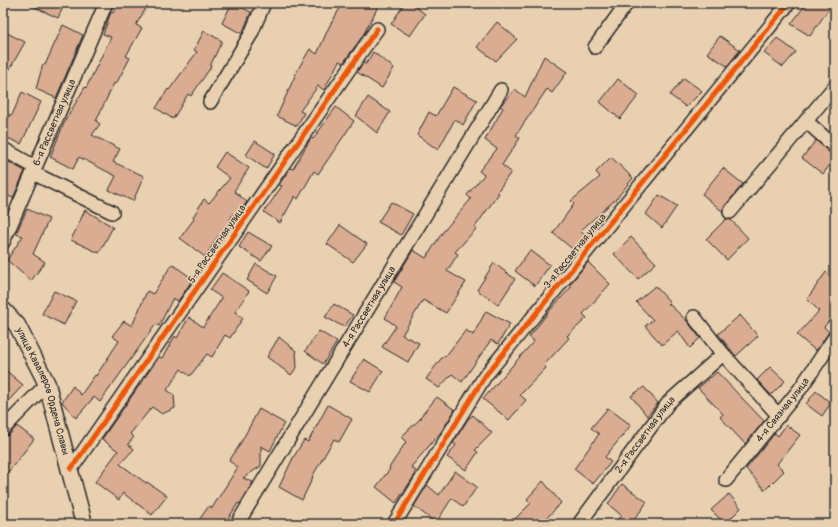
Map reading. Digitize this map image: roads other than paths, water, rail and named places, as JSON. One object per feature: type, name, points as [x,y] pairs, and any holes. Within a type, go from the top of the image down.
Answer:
[{"type":"street","name":"6-я Рассветная улица","points":[[3,242],[106,3]]},
{"type":"street","points":[[210,102],[251,34],[264,3]]},
{"type":"street","points":[[595,47],[627,3]]},
{"type":"street","name":"3-я Рассветная улица","points":[[394,524],[484,376],[789,3]]},
{"type":"street","name":"5-я Рассветная улица","points":[[71,469],[377,29]]},
{"type":"street","points":[[730,212],[751,184],[835,86]]},
{"type":"street","name":"4-я Рассветная улица","points":[[237,524],[501,90]]},
{"type":"street","points":[[806,121],[835,147]]},
{"type":"street","points":[[3,149],[34,170],[112,212]]},
{"type":"street","name":"улица Кавалеров Ордена Славы","points":[[3,310],[17,325],[47,384],[71,469],[84,524]]},
{"type":"street","points":[[694,317],[722,354],[779,416]]},
{"type":"street","name":"4-я Связная улица","points":[[726,480],[800,389],[835,337]]},
{"type":"street","name":"2-я Рассветная улица","points":[[579,524],[669,402],[722,354]]},
{"type":"street","points":[[3,429],[47,384]]}]
